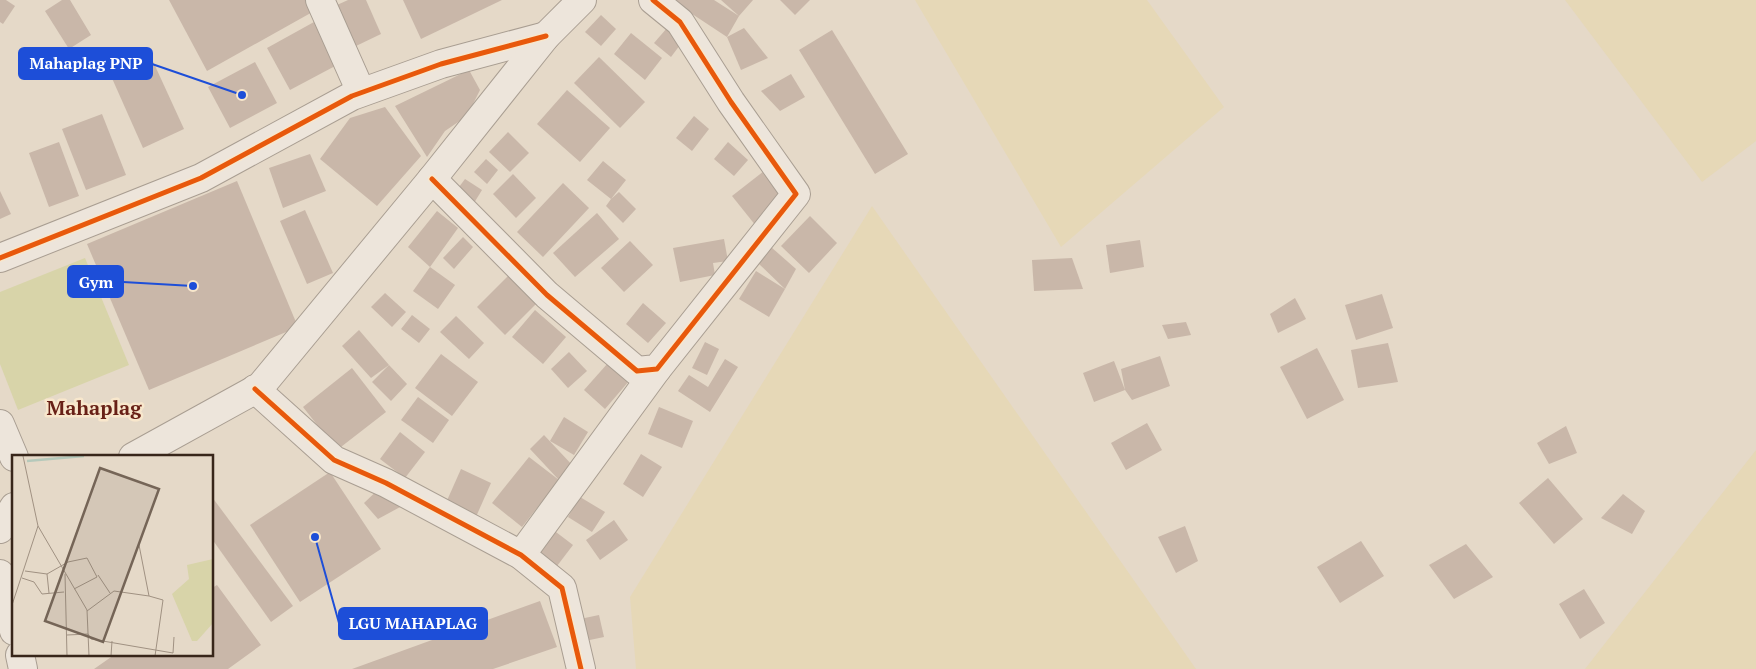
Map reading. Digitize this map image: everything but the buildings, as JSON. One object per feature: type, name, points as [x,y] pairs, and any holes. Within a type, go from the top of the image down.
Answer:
[{"type":"street","points":[[320,0],[361,92]]},
{"type":"street","points":[[135,455],[260,387],[432,179],[546,36],[582,0]]},
{"type":"street","points":[[521,555],[657,370],[796,194],[731,102],[680,22],[653,0]]},
{"type":"street","points":[[0,258],[201,178],[361,92],[441,64],[546,36]]},
{"type":"street","points":[[432,179],[547,295],[607,347],[637,371],[657,370]]},
{"type":"street","points":[[255,389],[334,460],[386,483],[521,555],[562,588],[581,669]]},
{"type":"street","points":[[0,424],[14,455]]},
{"type":"street","points":[[0,498],[12,493]]},
{"type":"street","points":[[0,529],[12,510]]},
{"type":"street","points":[[0,574],[12,624]]},
{"type":"street","points":[[20,656],[23,669]]},
{"type":"shaded area","points":[[915,0],[1147,0],[1224,107],[1061,247]]},
{"type":"shaded area","points":[[1565,0],[1756,0],[1756,141],[1702,182]]},
{"type":"shaded area","points":[[872,206],[1196,669],[636,669],[630,597]]},
{"type":"shaded area","points":[[85,258],[129,365],[18,410],[0,364],[0,292]]},
{"type":"shaded area","points":[[1756,450],[1756,669],[1585,669]]},
{"type":"cycle path","points":[[432,179],[547,295],[637,371],[657,369],[796,194],[731,102],[680,22],[653,0]]},
{"type":"cycle path","points":[[0,258],[201,178],[352,96],[441,64],[546,36]]},
{"type":"cycle path","points":[[255,389],[334,460],[386,483],[521,555],[562,588],[581,669]]},
{"type":"place","name":"Mahaplag PNP","points":[[242,95]]},
{"type":"place","name":"Gym","points":[[193,286]]},
{"type":"place","name":"LGU MAHAPLAG","points":[[315,537]]},
{"type":"district","name":"Mahaplag","points":[[94,407]]}]
